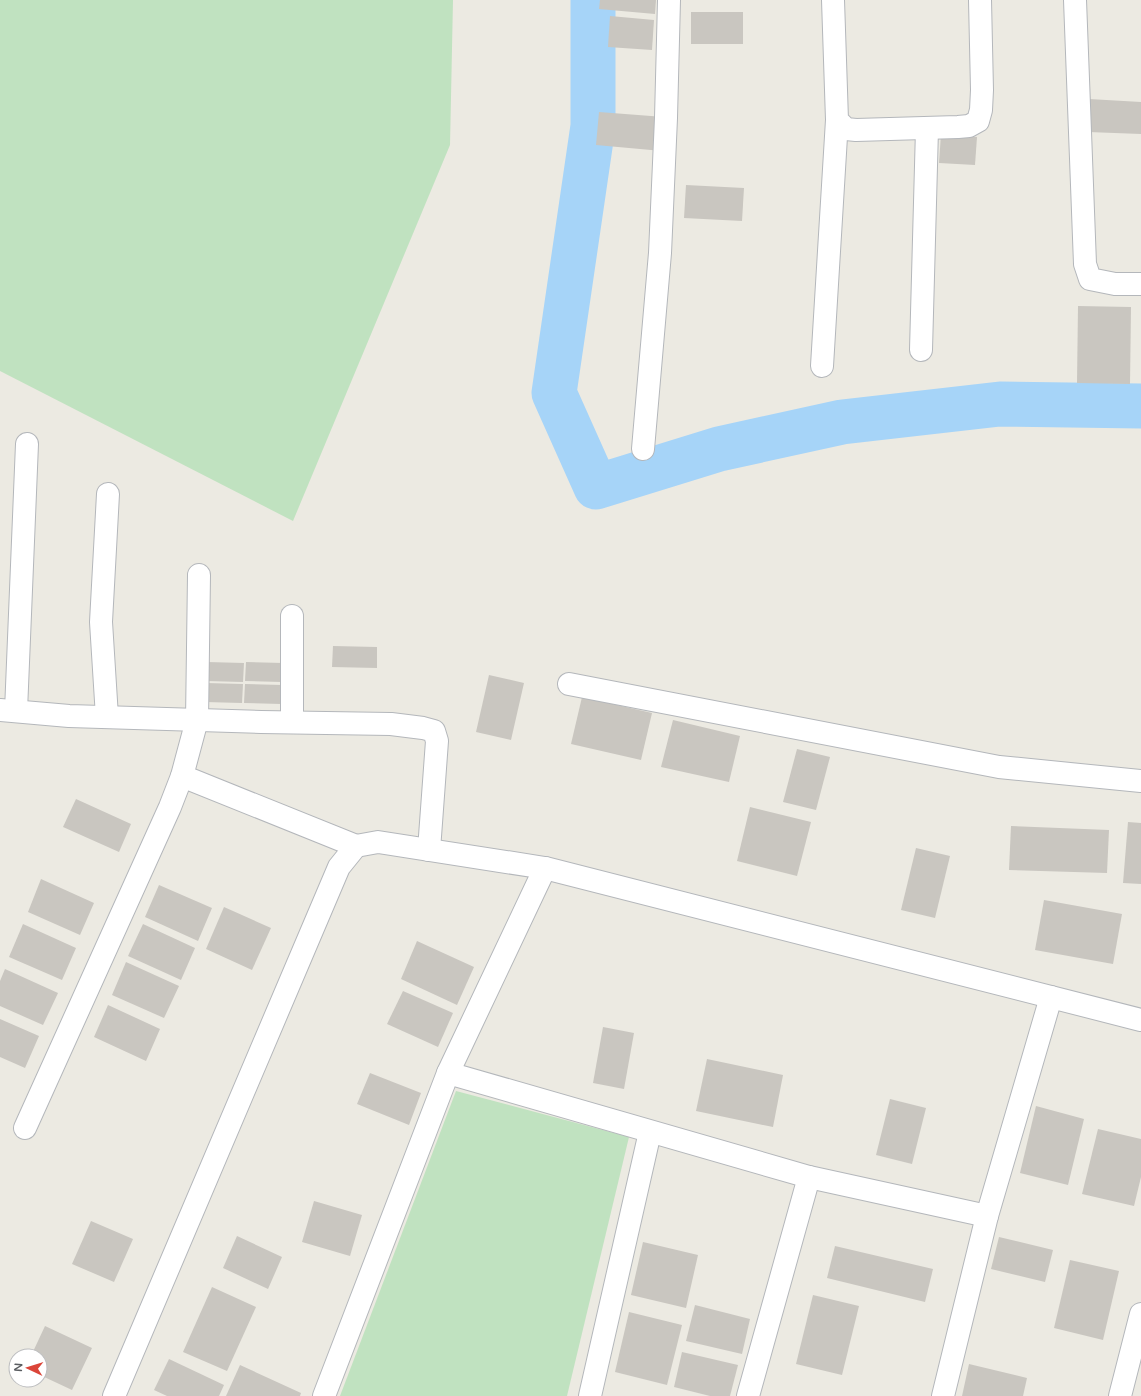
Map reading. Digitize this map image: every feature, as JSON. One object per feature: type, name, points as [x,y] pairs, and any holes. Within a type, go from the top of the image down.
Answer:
[{"type":"street","points":[[643,449],[660,253],[669,0]]},
{"type":"street","points":[[822,366],[837,120],[833,0]]},
{"type":"street","points":[[837,120],[846,129],[856,130],[927,129],[969,126],[978,121],[981,110],[982,90],[980,0]]},
{"type":"street","points":[[1075,0],[1085,264],[1090,279],[1115,284],[1141,284]]},
{"type":"street","points":[[920,350],[927,129]]},
{"type":"street","points":[[27,444],[8,711],[69,716],[391,724],[434,731],[437,741],[429,850]]},
{"type":"street","points":[[106,717],[101,622],[108,494]]},
{"type":"street","points":[[25,1128],[170,807],[182,776],[197,720],[199,575]]},
{"type":"street","points":[[292,616],[292,722]]},
{"type":"street","points":[[569,684],[999,767],[1141,782]]},
{"type":"street","points":[[182,776],[356,846],[378,842],[545,868],[1141,1020]]},
{"type":"street","points":[[114,1396],[339,867],[356,846]]},
{"type":"street","points":[[324,1396],[448,1073],[545,868]]},
{"type":"street","points":[[943,1396],[987,1216],[1051,997]]},
{"type":"street","points":[[448,1073],[809,1178],[987,1216]]},
{"type":"street","points":[[590,1396],[650,1132]]},
{"type":"street","points":[[748,1396],[809,1178]]},
{"type":"street","points":[[1120,1396],[1141,1314]]},
{"type":"green space","points":[[0,0],[453,0],[450,145],[293,521],[0,371]]},
{"type":"green space","points":[[456,1091],[629,1137],[567,1396],[340,1396]]},
{"type":"building","points":[[600,0],[656,0],[655,14],[599,9]]},
{"type":"building","points":[[691,12],[743,12],[743,44],[691,44]]},
{"type":"building","points":[[610,16],[654,20],[652,50],[608,47]]},
{"type":"building","points":[[1089,99],[1141,102],[1141,134],[1088,132]]},
{"type":"building","points":[[599,112],[664,117],[662,151],[596,145]]},
{"type":"building","points":[[941,134],[977,137],[975,165],[939,163]]},
{"type":"building","points":[[686,185],[744,188],[742,221],[684,218]]},
{"type":"building","points":[[1078,306],[1131,307],[1130,384],[1077,383]]},
{"type":"building","points":[[333,646],[377,647],[377,668],[332,667]]},
{"type":"building","points":[[207,662],[244,663],[243,682],[206,681]]},
{"type":"building","points":[[246,662],[283,663],[282,682],[245,681]]},
{"type":"building","points":[[489,675],[524,683],[511,740],[476,732]]},
{"type":"building","points":[[206,683],[243,684],[242,703],[205,702]]},
{"type":"building","points":[[245,684],[282,685],[281,704],[244,703]]},
{"type":"building","points":[[582,697],[652,713],[641,760],[571,744]]},
{"type":"building","points":[[673,720],[740,736],[729,782],[661,767]]},
{"type":"building","points":[[797,749],[830,757],[816,810],[783,802]]},
{"type":"building","points":[[76,799],[131,824],[119,852],[63,827]]},
{"type":"building","points":[[750,807],[811,822],[797,876],[737,861]]},
{"type":"building","points":[[1128,822],[1141,823],[1141,884],[1123,883]]},
{"type":"building","points":[[1011,826],[1109,830],[1107,873],[1009,870]]},
{"type":"building","points":[[916,848],[950,856],[935,918],[901,910]]},
{"type":"building","points":[[41,879],[94,903],[80,935],[28,912]]},
{"type":"building","points":[[159,885],[212,908],[198,941],[145,917]]},
{"type":"building","points":[[1044,900],[1122,914],[1113,964],[1035,950]]},
{"type":"building","points":[[224,907],[271,928],[252,970],[206,949]]},
{"type":"building","points":[[23,924],[76,948],[62,980],[9,957]]},
{"type":"building","points":[[143,924],[195,948],[181,980],[128,956]]},
{"type":"building","points":[[417,941],[474,967],[457,1005],[401,979]]},
{"type":"building","points":[[126,962],[179,986],[164,1018],[112,995]]},
{"type":"building","points":[[5,969],[58,993],[43,1025],[0,1006],[0,981]]},
{"type":"building","points":[[403,991],[453,1013],[438,1047],[387,1024]]},
{"type":"building","points":[[108,1005],[160,1029],[146,1061],[94,1037]]},
{"type":"building","points":[[0,1019],[39,1036],[25,1068],[0,1057]]},
{"type":"building","points":[[603,1027],[634,1033],[624,1089],[593,1083]]},
{"type":"building","points":[[707,1059],[783,1075],[773,1127],[696,1111]]},
{"type":"building","points":[[370,1073],[421,1093],[409,1125],[357,1104]]},
{"type":"building","points":[[890,1099],[926,1108],[912,1164],[876,1155]]},
{"type":"building","points":[[1036,1106],[1084,1119],[1068,1185],[1020,1173]]},
{"type":"building","points":[[1098,1129],[1141,1139],[1141,1177],[1134,1206],[1082,1194]]},
{"type":"building","points":[[314,1201],[362,1215],[350,1256],[302,1242]]},
{"type":"building","points":[[91,1221],[133,1239],[114,1282],[72,1264]]},
{"type":"building","points":[[237,1236],[282,1257],[268,1289],[223,1268]]},
{"type":"building","points":[[999,1237],[1053,1250],[1045,1282],[991,1269]]},
{"type":"building","points":[[643,1242],[698,1255],[686,1308],[631,1295]]},
{"type":"building","points":[[835,1246],[933,1269],[925,1302],[827,1278]]},
{"type":"building","points":[[1070,1260],[1119,1271],[1103,1340],[1054,1328]]},
{"type":"building","points":[[212,1287],[256,1307],[227,1371],[183,1352]]},
{"type":"building","points":[[813,1295],[859,1306],[842,1375],[796,1364]]},
{"type":"building","points":[[695,1305],[750,1319],[742,1354],[686,1341]]},
{"type":"building","points":[[629,1312],[682,1325],[667,1385],[615,1372]]},
{"type":"building","points":[[45,1326],[92,1348],[72,1390],[48,1379],[48,1348],[35,1348]]},
{"type":"building","points":[[682,1352],[738,1365],[730,1396],[710,1396],[674,1387]]},
{"type":"building","points":[[169,1359],[224,1385],[219,1396],[167,1396],[154,1390]]},
{"type":"building","points":[[969,1364],[1027,1378],[1023,1396],[962,1396]]},
{"type":"building","points":[[240,1365],[301,1393],[300,1396],[226,1396]]},
{"type":"waterway","points":[[593,0],[593,126],[554,393],[596,487],[719,449],[842,422],[1000,404],[1141,406]]}]
